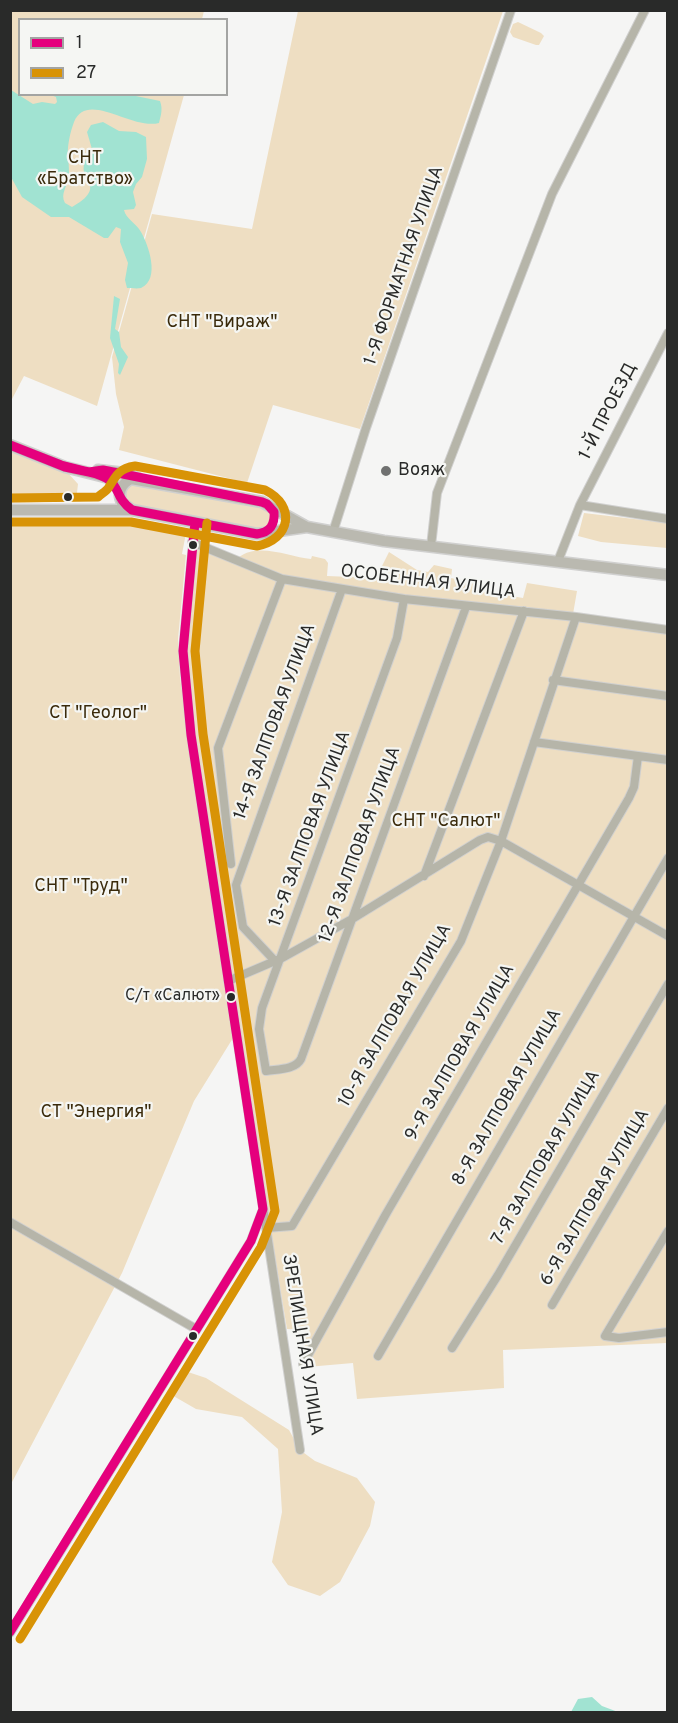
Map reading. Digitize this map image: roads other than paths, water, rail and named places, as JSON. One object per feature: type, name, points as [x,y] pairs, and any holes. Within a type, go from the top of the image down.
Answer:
[{"type":"main road","points":[[10,445],[65,467],[109,478],[120,493],[122,503],[132,510]]},
{"type":"main road","points":[[85,472],[103,470],[124,473],[138,478],[262,502],[307,527]]},
{"type":"main road","points":[[102,509],[120,493],[126,481],[138,478]]},
{"type":"main road","points":[[265,532],[273,524],[274,512],[271,507]]},
{"type":"main road","points":[[10,510],[132,510],[257,534],[307,527],[384,541],[668,575]]},
{"type":"street","name":"1-Я ФОРМАТНАЯ УЛИЦА","points":[[333,532],[366,428],[511,10]]},
{"type":"street","points":[[431,546],[437,493],[552,194],[645,10]]},
{"type":"street","name":"1-Й ПРОЕЗД","points":[[558,561],[580,505],[668,333]]},
{"type":"street","points":[[580,505],[668,519]]},
{"type":"street","name":"ЗРЕЛИЩНАЯ УЛИЦА","points":[[195,522],[183,651],[191,735],[300,1450]]},
{"type":"street","name":"ОСОБЕННАЯ УЛИЦА","points":[[192,542],[282,579],[404,599],[576,617],[668,630]]},
{"type":"street","points":[[231,864],[218,748],[282,579]]},
{"type":"street","name":"14-Я ЗАЛПОВАЯ УЛИЦА","points":[[278,959],[243,927],[236,885],[342,589]]},
{"type":"street","name":"13-Я ЗАЛПОВАЯ УЛИЦА","points":[[266,1071],[259,1029],[262,1008],[278,959],[397,639],[404,599]]},
{"type":"street","name":"12-Я ЗАЛПОВАЯ УЛИЦА","points":[[266,1071],[299,1064],[466,607]]},
{"type":"street","points":[[424,876],[524,612]]},
{"type":"street","name":"10-Я ЗАЛПОВАЯ УЛИЦА","points":[[266,1228],[292,1226],[461,941],[501,840],[576,617]]},
{"type":"street","points":[[553,680],[668,696]]},
{"type":"street","points":[[534,742],[668,760]]},
{"type":"street","name":"9-Я ЗАЛПОВАЯ УЛИЦА","points":[[303,1364],[386,1214],[634,787],[638,756]]},
{"type":"street","points":[[228,981],[278,959],[352,920],[488,837],[501,840],[668,936]]},
{"type":"street","name":"8-Я ЗАЛПОВАЯ УЛИЦА","points":[[378,1356],[668,858]]},
{"type":"street","name":"7-Я ЗАЛПОВАЯ УЛИЦА","points":[[452,1348],[498,1275],[668,984]]},
{"type":"street","name":"6-Я ЗАЛПОВАЯ УЛИЦА","points":[[552,1305],[668,1107]]},
{"type":"street","points":[[10,1633],[250,1241],[263,1209]]},
{"type":"street","points":[[10,1222],[196,1329]]},
{"type":"street","points":[[668,1230],[606,1336],[619,1338],[668,1332]]},
{"type":"place","name":"Вояж","points":[[386,471]]},
{"type":"place","name":"С/т «Салют»","points":[[231,997]]},
{"type":"park label","name":"СНТ «Братство»","points":[[85,169]]},
{"type":"park label","name":"СНТ \"Вираж\"","points":[[222,323]]},
{"type":"park label","name":"СТ \"Геолог\"","points":[[98,714]]},
{"type":"park label","name":"СНТ \"Салют\"","points":[[446,822]]},
{"type":"park label","name":"СНТ \"Труд\"","points":[[81,887]]},
{"type":"park label","name":"СТ \"Энергия\"","points":[[96,1113]]}]
